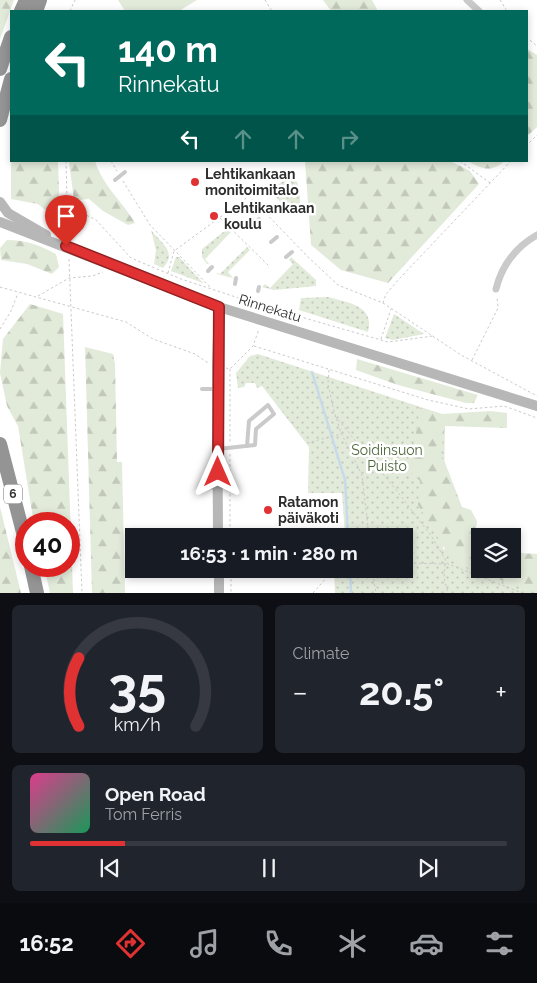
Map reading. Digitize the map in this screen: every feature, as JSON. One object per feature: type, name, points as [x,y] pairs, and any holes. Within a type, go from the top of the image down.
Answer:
[{"type":"highway","points":[[0,69],[10,40]]},
{"type":"highway","points":[[0,120],[10,83]]},
{"type":"highway","name":"6","points":[[0,444],[18,512]]},
{"type":"highway","points":[[34,577],[38,593]]},
{"type":"street","points":[[467,0],[478,10]]},
{"type":"street","points":[[0,202],[8,213],[34,226],[50,240]]},
{"type":"street","name":"Rinnekatu","points":[[0,222],[115,265],[219,307],[537,406]]},
{"type":"street","points":[[496,289],[506,262],[537,235]]},
{"type":"street","points":[[218,528],[217,366],[219,307]]},
{"type":"street","points":[[219,578],[219,593]]},
{"type":"lane","points":[[115,180],[125,172]]},
{"type":"lane","points":[[254,225],[259,219]]},
{"type":"lane","points":[[271,242],[277,237]]},
{"type":"lane","points":[[286,257],[292,252]]},
{"type":"lane","points":[[208,271],[212,267]]},
{"type":"lane","points":[[235,284],[236,278]]},
{"type":"lane","points":[[202,389],[217,389]]},
{"type":"lane","points":[[218,449],[247,446],[255,445],[256,429],[274,414],[268,405],[249,421],[247,446]]},
{"type":"lane","points":[[203,488],[218,487]]},
{"type":"path","points":[[528,144],[537,135]]},
{"type":"path","points":[[66,162],[69,242]]},
{"type":"path","points":[[112,162],[150,225],[210,288]]},
{"type":"path","points":[[461,162],[490,184]]},
{"type":"path","points":[[382,303],[386,294],[400,278],[510,162]]},
{"type":"path","points":[[67,214],[84,214],[96,220],[131,258],[266,307],[380,340],[401,342],[434,336]]},
{"type":"path","points":[[219,217],[270,267]]},
{"type":"path","points":[[168,273],[174,251],[191,237]]},
{"type":"path","points":[[69,254],[82,593]]},
{"type":"path","points":[[307,256],[338,285],[391,308],[472,360],[537,396]]},
{"type":"path","points":[[38,297],[69,278],[92,276],[115,265]]},
{"type":"path","points":[[0,287],[126,322],[153,339],[217,366],[230,369],[253,346],[260,326]]},
{"type":"path","points":[[472,360],[498,308],[496,289]]},
{"type":"path","points":[[0,329],[11,311],[18,292]]},
{"type":"path","points":[[264,314],[266,307]]},
{"type":"path","points":[[380,340],[391,308]]},
{"type":"path","points":[[253,346],[428,400],[470,409],[504,406],[537,418]]},
{"type":"path","points":[[328,370],[328,384],[335,416],[341,433],[362,475],[368,528]]},
{"type":"path","points":[[335,416],[432,537],[447,564],[444,578],[448,593]]},
{"type":"path","points":[[307,443],[341,433]]},
{"type":"path","points":[[413,563],[447,564],[522,593]]},
{"type":"path","points":[[231,578],[231,593]]},
{"type":"path","points":[[313,593],[326,578]]},
{"type":"path","points":[[374,578],[376,593]]},
{"type":"green space","points":[[0,0],[14,0],[10,10],[0,39]]},
{"type":"green space","points":[[118,0],[197,0],[181,10],[124,10]]},
{"type":"green space","points":[[323,0],[372,0],[377,10],[330,10]]},
{"type":"green space","points":[[528,49],[537,55],[537,127],[528,135]]},
{"type":"green space","points":[[11,162],[58,162],[60,222],[38,204],[11,199]]},
{"type":"green space","points":[[69,162],[95,162],[108,186],[135,223],[128,225],[103,211],[89,199],[74,200]]},
{"type":"green space","points":[[305,162],[452,162],[470,171],[479,184],[388,283],[341,270],[311,245]]},
{"type":"green space","points":[[470,162],[503,162],[491,168],[477,166]]},
{"type":"green space","points":[[292,176],[299,188],[300,215],[287,203],[284,207],[273,193],[277,185]]},
{"type":"green space","points":[[227,229],[231,232],[205,259],[209,264],[207,264],[202,257],[202,249]]},
{"type":"green space","points":[[151,230],[168,252],[169,257],[163,268],[154,264],[156,250]]},
{"type":"green space","points":[[7,240],[32,244],[56,254],[59,267],[52,274],[27,264],[1,260],[0,248]]},
{"type":"green space","points":[[247,247],[250,250],[228,272],[233,278],[216,273],[220,274]]},
{"type":"green space","points":[[176,257],[179,257],[203,283],[171,271]]},
{"type":"green space","points":[[291,257],[316,280],[316,286],[274,290],[262,287],[265,284],[270,288],[293,264],[289,260]]},
{"type":"green space","points":[[328,297],[351,304],[364,311],[368,316],[368,332],[299,310],[301,298]]},
{"type":"green space","points":[[30,304],[63,314],[70,512],[32,512],[18,426],[7,406],[0,373],[3,339]]},
{"type":"green space","points":[[394,314],[424,334],[393,340],[385,338]]},
{"type":"green space","points":[[85,347],[113,354],[115,364],[117,462],[122,462],[125,593],[92,593]]},
{"type":"green space","name":"Soidinsuon Puisto","points":[[258,354],[442,414],[445,426],[443,549],[471,551],[471,578],[521,578],[521,553],[537,554],[537,593],[335,593],[334,578],[413,578],[413,528],[344,528],[342,493],[308,493],[309,447],[262,386],[257,388],[255,383],[246,383],[244,387],[238,388],[236,373],[250,356]]},
{"type":"green space","points":[[357,359],[478,395],[474,403],[466,403],[398,385],[356,370]]},
{"type":"green space","points":[[420,408],[442,414],[490,411],[507,413],[507,428],[445,426],[441,452],[462,507],[471,510],[477,521],[476,528],[471,528],[471,569],[450,557],[418,505],[420,481],[410,471]]},
{"type":"green space","points":[[0,507],[15,568],[15,577],[17,577],[21,593],[0,593]]},
{"type":"green space","points":[[521,553],[537,554],[537,593],[495,578],[521,578]]},
{"type":"green space","points":[[46,577],[72,577],[73,593],[50,593]]},
{"type":"waterway","points":[[312,372],[345,480],[348,528]]},
{"type":"waterway","points":[[350,578],[351,593]]},
{"type":"place","name":"Lehtikankaan monitoimitalo","points":[[195,182]]},
{"type":"place","name":"Lehtikankaan koulu","points":[[214,216]]},
{"type":"place","name":"Ratamon päiväkoti","points":[[268,510]]},
{"type":"route","points":[[66,246],[219,307],[217,366],[218,472]]}]
